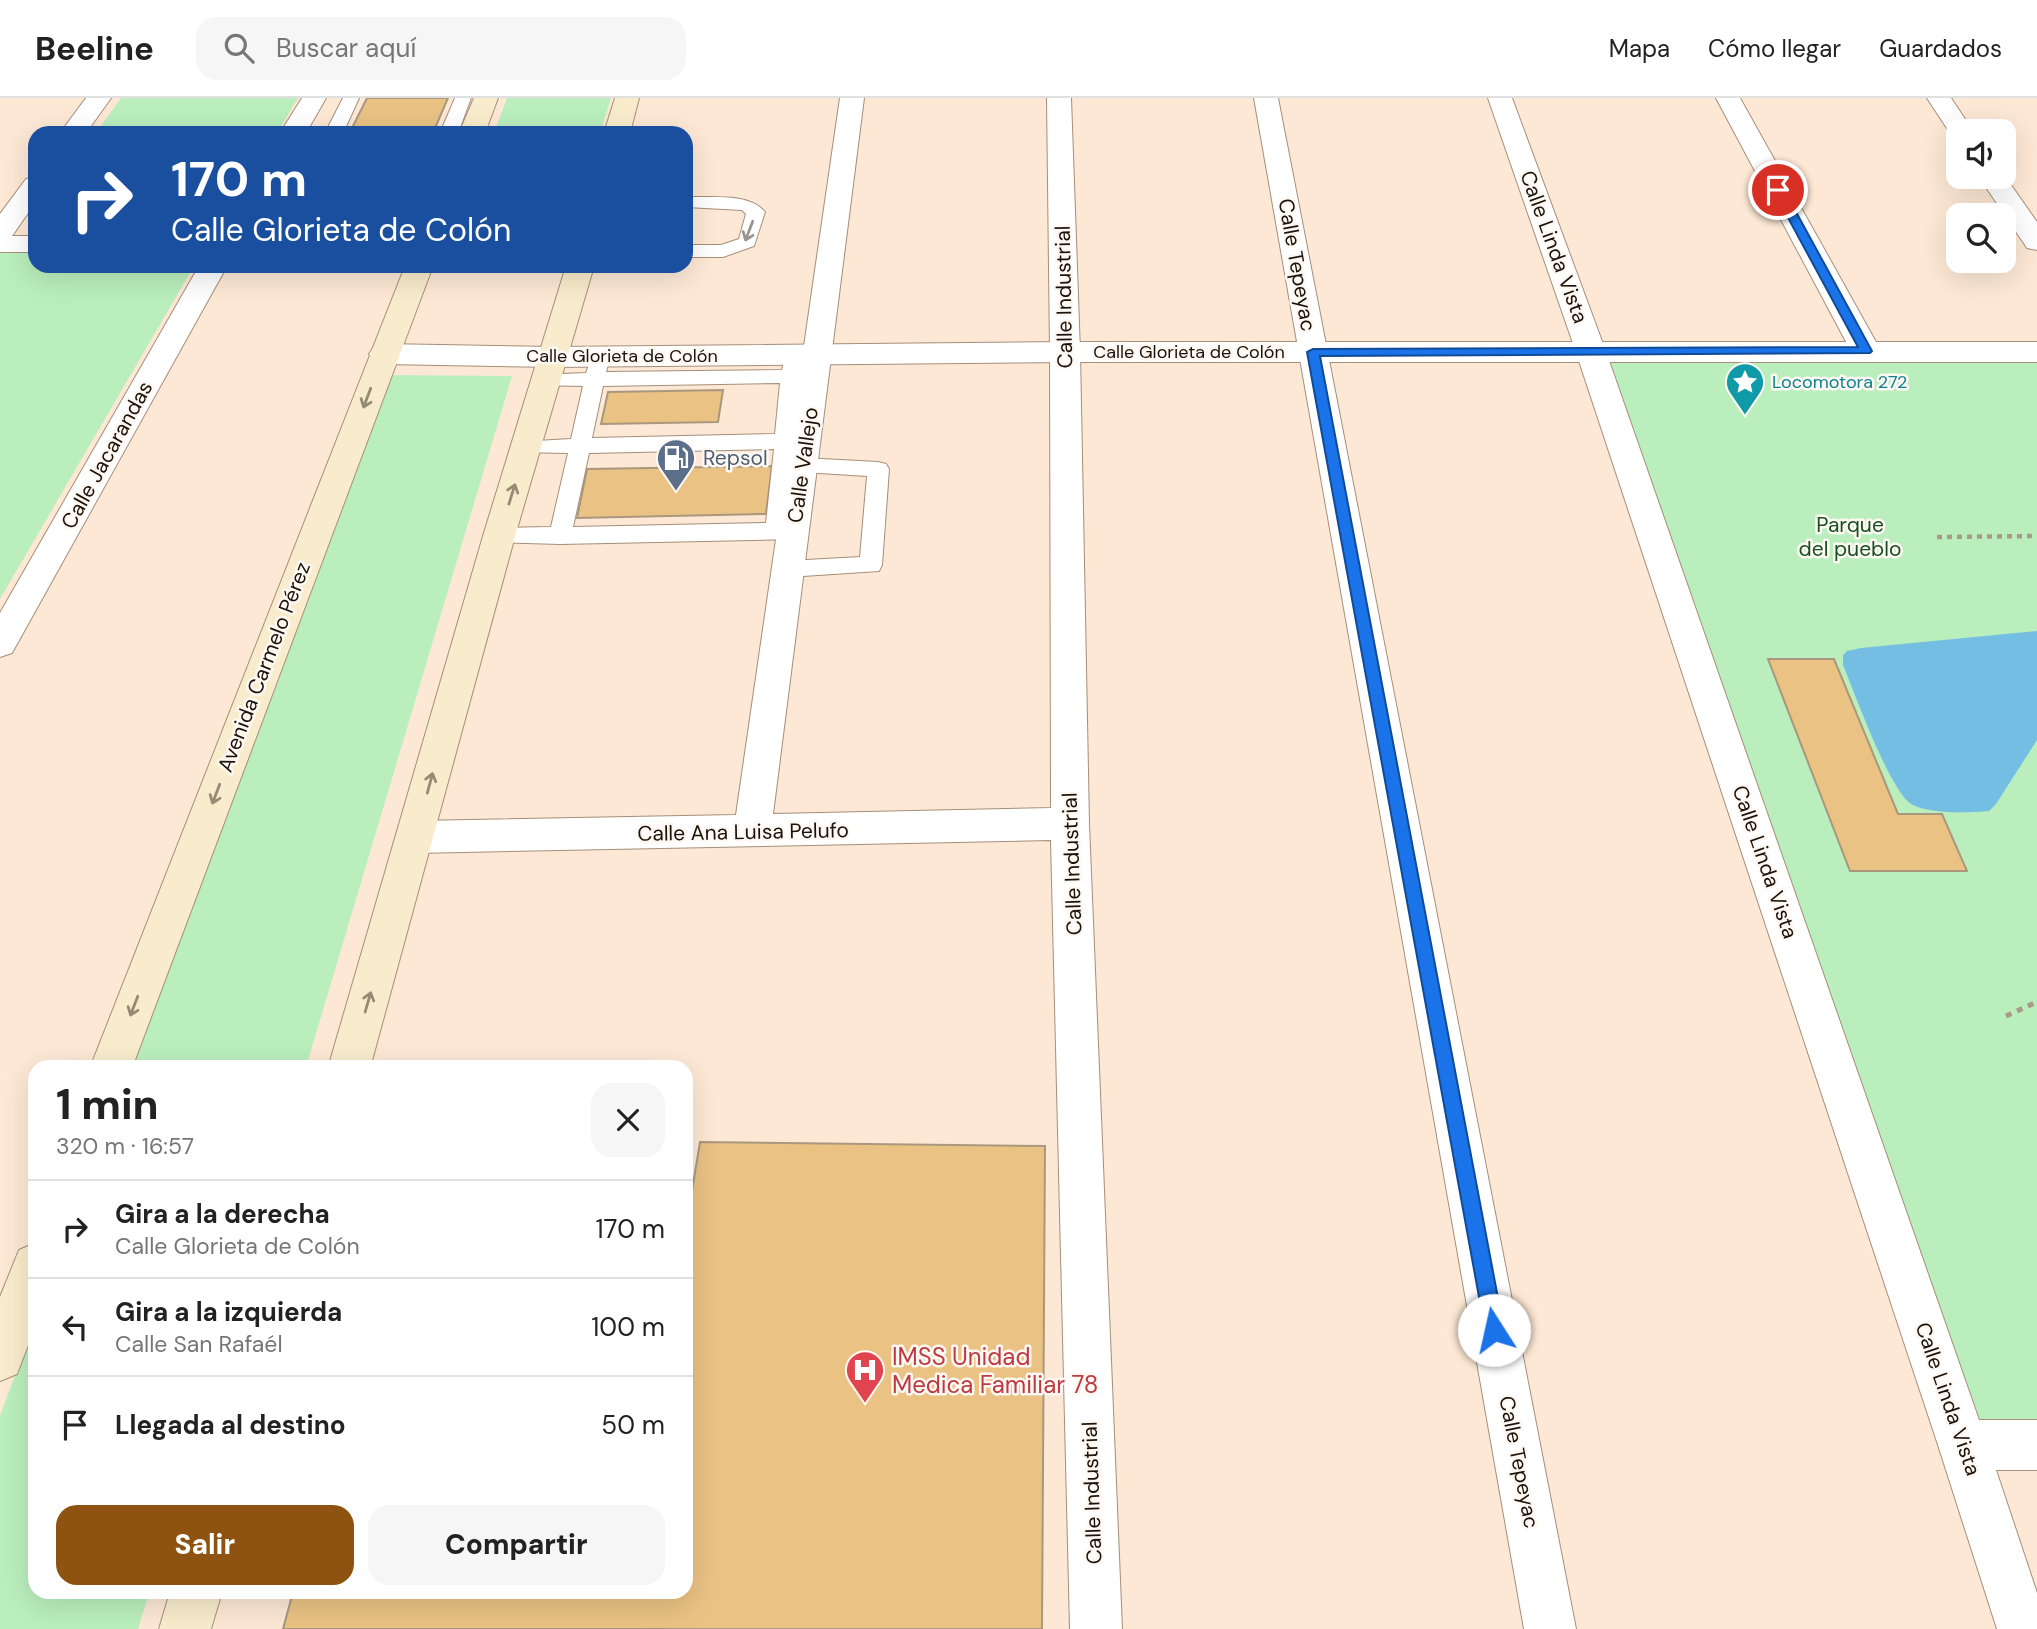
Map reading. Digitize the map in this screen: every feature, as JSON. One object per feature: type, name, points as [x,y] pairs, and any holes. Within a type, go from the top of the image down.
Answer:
[{"type":"main road","points":[[475,126],[486,98]]},
{"type":"main road","points":[[619,126],[627,98]]},
{"type":"main road","name":"Avenida Carmelo Pérez","points":[[114,1060],[416,273]]},
{"type":"main road","points":[[351,1060],[499,536],[578,273]]},
{"type":"main road","points":[[0,1357],[28,1284]]},
{"type":"main road","points":[[185,1629],[194,1599]]},
{"type":"street","points":[[78,126],[99,98]]},
{"type":"street","points":[[297,126],[314,98]]},
{"type":"street","name":"Calle Vallejo","points":[[752,832],[788,569],[785,531],[798,449],[805,365],[852,98]]},
{"type":"street","name":"Calle Industrial","points":[[1059,98],[1065,352],[1070,824],[1096,1629]]},
{"type":"street","name":"Calle Tepeyac","points":[[1266,98],[1550,1629]]},
{"type":"street","name":"Calle Linda Vista","points":[[1500,98],[1591,352],[1964,1445],[2023,1629]]},
{"type":"street","points":[[1728,98],[1866,351]]},
{"type":"street","points":[[1939,98],[1953,119]]},
{"type":"street","points":[[2001,189],[2037,242]]},
{"type":"street","points":[[0,233],[28,195]]},
{"type":"street","points":[[0,244],[28,244]]},
{"type":"street","name":"Calle Jacarandas","points":[[0,643],[209,273]]},
{"type":"street","name":"Calle Glorieta de Colón","points":[[383,354],[550,369],[597,369],[805,365],[1065,352],[2037,352]]},
{"type":"street","name":"Calle Ana Luisa Pelufo","points":[[416,837],[1070,824]]},
{"type":"street","points":[[1964,1445],[2037,1445]]},
{"type":"lane","points":[[337,126],[351,98]]},
{"type":"lane","points":[[452,126],[463,98]]},
{"type":"lane","points":[[693,202],[746,205],[756,212],[747,242],[723,251],[693,251]]},
{"type":"lane","points":[[560,536],[597,369]]},
{"type":"lane","points":[[526,447],[579,445],[798,449],[878,469],[871,565],[788,569]]},
{"type":"lane","points":[[499,536],[785,531]]},
{"type":"path","points":[[1937,537],[2037,536]]},
{"type":"path","points":[[2006,1016],[2037,1002]]},
{"type":"green space","points":[[121,98],[298,98],[281,126],[101,126]]},
{"type":"green space","points":[[507,98],[611,98],[602,126],[497,126]]},
{"type":"green space","points":[[0,253],[28,253],[28,273],[190,273],[0,599]]},
{"type":"green space","name":"Parque del pueblo","points":[[1591,352],[2037,352],[2037,1445],[1963,1445]]},
{"type":"green space","points":[[383,375],[512,376],[308,1060],[131,1060]]},
{"type":"green space","points":[[28,1340],[28,1599],[147,1599],[138,1629],[0,1629],[0,1416]]},
{"type":"water","points":[[2037,631],[2037,740],[1996,804],[1989,811],[1961,812],[1930,810],[1913,805],[1894,783],[1884,763],[1843,665],[1843,655],[1847,651],[1861,648]]},
{"type":"building","points":[[367,98],[448,98],[436,126],[353,126]]},
{"type":"building","points":[[723,390],[718,422],[601,424],[608,392]]},
{"type":"building","name":"Repsol","points":[[772,466],[766,514],[577,518],[587,469]]},
{"type":"building","points":[[1768,659],[1834,659],[1898,814],[1942,814],[1967,871],[1850,871]]},
{"type":"building","name":"IMSS Unidad Medica Familiar 78","points":[[700,1142],[1045,1146],[1042,1629],[283,1629],[291,1599],[693,1599],[693,1185]]},
{"type":"place","name":"Locomotora 272","points":[[1745,416]]},
{"type":"place","name":"Repsol","points":[[676,492]]},
{"type":"place","name":"IMSS Unidad Medica Familiar 78","points":[[865,1404]]},
{"type":"route","points":[[1494,1330],[1313,352],[1866,351],[1778,190]]}]
